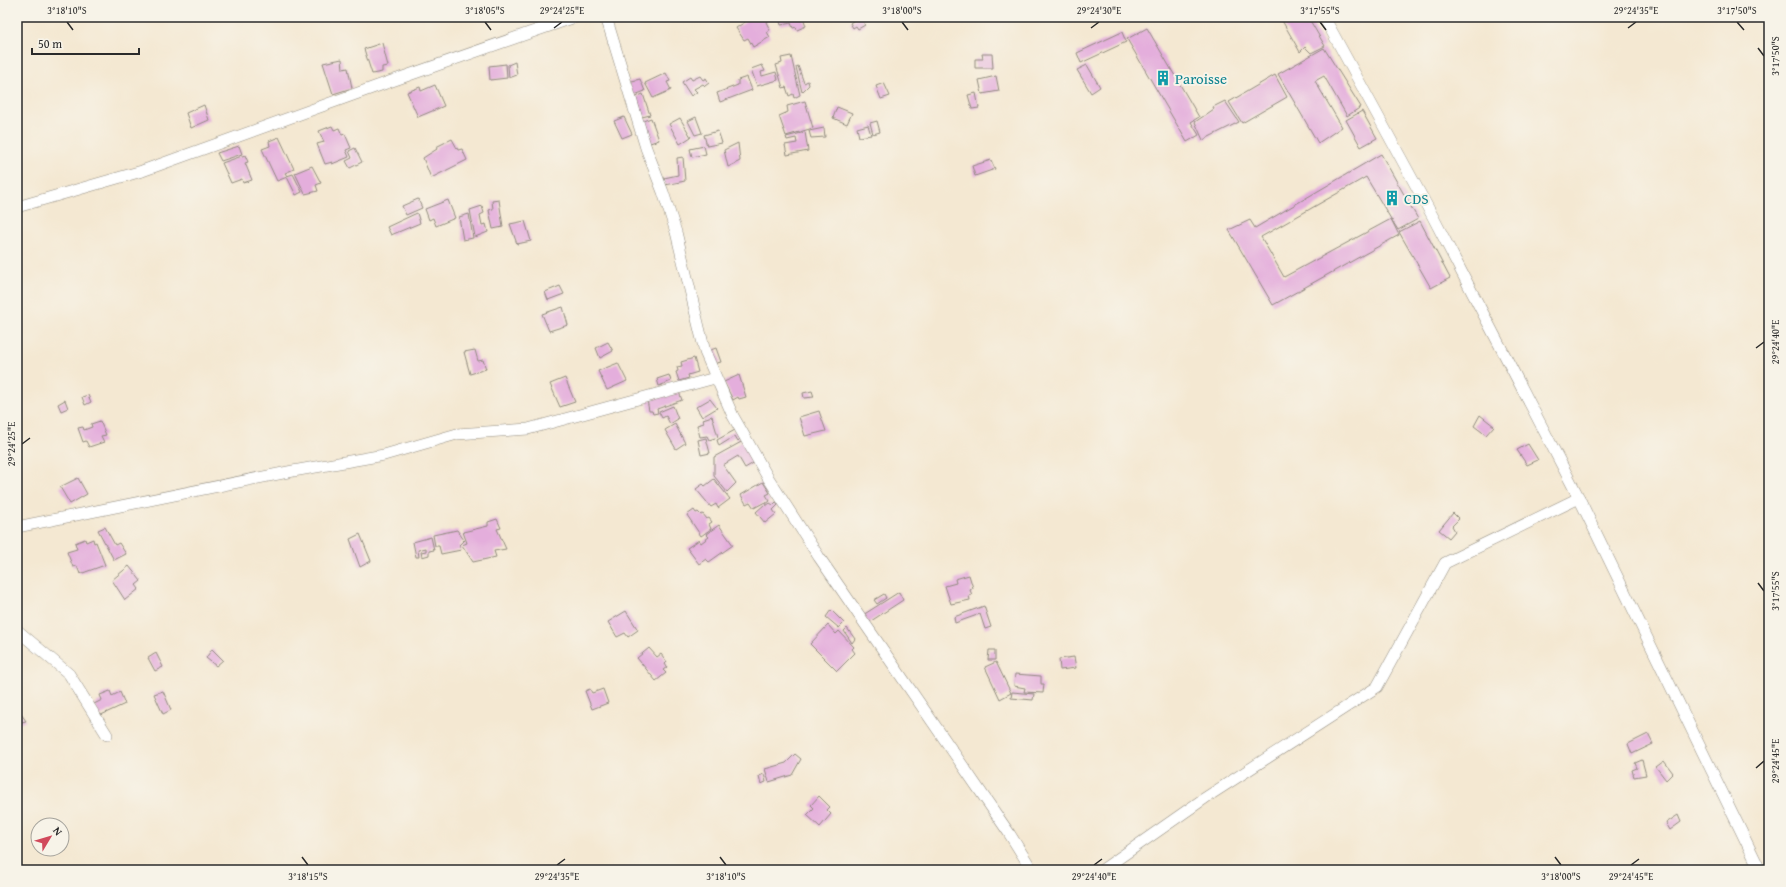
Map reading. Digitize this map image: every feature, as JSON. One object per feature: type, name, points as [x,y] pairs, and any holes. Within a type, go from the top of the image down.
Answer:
[{"type":"street","points":[[17,207],[142,172],[386,83],[575,17]]},
{"type":"street","points":[[606,17],[646,148],[663,192],[676,232],[705,352],[715,378],[733,416],[767,476],[819,558],[1009,833],[1032,870]]},
{"type":"street","points":[[1324,17],[1433,216],[1579,498],[1760,870]]},
{"type":"street","points":[[17,527],[293,471],[384,455],[457,434],[528,429],[715,378]]},
{"type":"street","points":[[1102,870],[1205,798],[1377,687],[1445,563],[1579,498]]},
{"type":"street","points":[[17,630],[68,674],[107,735]]},
{"type":"building","points":[[743,17],[765,17],[768,21],[766,22],[770,30],[767,32],[770,37],[753,47],[748,38],[744,40],[736,28],[745,22]]},
{"type":"building","points":[[779,17],[803,17],[806,26],[797,30],[796,27],[793,28],[791,23],[781,25]]},
{"type":"building","points":[[858,17],[864,19],[862,20],[865,25],[858,29],[856,26],[853,28],[850,23]]},
{"type":"building","points":[[1280,17],[1308,17],[1325,46],[1311,53],[1305,47],[1300,52]]},
{"type":"building","name":"Paroisse","points":[[1147,28],[1199,117],[1191,122],[1199,135],[1187,142],[1127,39]]},
{"type":"building","points":[[1122,32],[1126,42],[1081,63],[1077,53]]},
{"type":"building","points":[[382,43],[388,66],[382,67],[382,72],[372,74],[364,49]]},
{"type":"building","points":[[1324,48],[1361,107],[1347,116],[1324,76],[1315,81],[1342,127],[1318,143],[1278,74]]},
{"type":"building","points":[[982,54],[992,54],[993,68],[975,68],[975,59],[983,59]]},
{"type":"building","points":[[791,56],[800,95],[794,98],[793,94],[789,96],[786,87],[783,88],[776,65],[782,63],[781,58]]},
{"type":"building","points":[[342,59],[343,69],[348,68],[352,88],[333,94],[323,63]]},
{"type":"building","points":[[515,62],[517,75],[509,78],[508,65]]},
{"type":"building","points":[[506,64],[507,78],[490,80],[489,66]]},
{"type":"building","points":[[762,65],[765,71],[761,72],[762,76],[776,72],[778,80],[757,86],[751,69]]},
{"type":"building","points":[[1087,65],[1100,87],[1091,93],[1077,70]]},
{"type":"building","points":[[798,66],[804,83],[808,81],[809,85],[802,92],[796,67]]},
{"type":"building","points":[[666,73],[670,81],[667,82],[671,90],[653,98],[645,83]]},
{"type":"building","points":[[1275,75],[1287,97],[1242,123],[1229,102]]},
{"type":"building","points":[[700,76],[703,80],[706,78],[709,83],[705,86],[703,84],[694,89],[697,92],[691,96],[682,82],[690,77],[692,80]]},
{"type":"building","points":[[996,76],[999,91],[982,94],[979,80]]},
{"type":"building","points":[[747,77],[752,90],[720,102],[717,93],[738,85],[738,80]]},
{"type":"building","points":[[640,79],[645,91],[632,96],[628,82]]},
{"type":"building","points":[[884,83],[890,96],[881,99],[876,86]]},
{"type":"building","points":[[435,85],[444,106],[418,117],[407,92],[420,87],[421,91]]},
{"type":"building","points":[[976,93],[979,108],[972,109],[968,95]]},
{"type":"building","points":[[643,94],[650,115],[642,117],[636,97]]},
{"type":"building","points":[[805,101],[813,128],[786,136],[779,116],[788,112],[787,106]]},
{"type":"building","points":[[1225,101],[1239,122],[1203,140],[1195,122],[1214,109],[1213,107]]},
{"type":"building","points":[[204,105],[209,120],[191,128],[186,113]]},
{"type":"building","points":[[837,107],[852,113],[847,124],[833,118]]},
{"type":"building","points":[[1362,111],[1377,138],[1361,147],[1346,120]]},
{"type":"building","points":[[624,117],[632,134],[622,138],[614,121]]},
{"type":"building","points":[[696,117],[702,133],[695,135],[688,121]]},
{"type":"building","points":[[651,118],[659,140],[650,143],[643,121]]},
{"type":"building","points":[[680,118],[691,137],[680,144],[669,124]]},
{"type":"building","points":[[877,121],[880,132],[873,134],[870,123]]},
{"type":"building","points":[[868,125],[871,135],[859,137],[857,128]]},
{"type":"building","points":[[332,126],[334,130],[339,128],[342,135],[345,134],[351,148],[346,150],[349,157],[332,164],[332,162],[325,164],[317,144],[324,142],[319,131]]},
{"type":"building","points":[[824,128],[825,137],[811,138],[809,131]]},
{"type":"building","points":[[718,131],[722,143],[707,146],[704,135]]},
{"type":"building","points":[[805,132],[808,151],[787,155],[785,145],[797,143],[796,138],[787,140],[786,137]]},
{"type":"building","points":[[279,137],[294,169],[285,173],[287,176],[293,174],[302,192],[296,195],[287,177],[277,181],[262,149],[270,146],[269,141]]},
{"type":"building","points":[[452,139],[458,150],[462,149],[467,160],[431,178],[423,158],[437,149],[436,147]]},
{"type":"building","points":[[738,143],[740,161],[728,167],[724,150]]},
{"type":"building","points":[[239,146],[242,154],[221,161],[217,153]]},
{"type":"building","points":[[704,146],[706,154],[692,157],[690,149]]},
{"type":"building","points":[[355,148],[362,162],[350,168],[346,161],[352,158],[349,151]]},
{"type":"building","points":[[1381,154],[1418,219],[1398,230],[1391,219],[1399,235],[1273,305],[1229,230],[1250,220],[1255,228]],"holes":[[[1366,177],[1391,219],[1284,277],[1261,237]]]},
{"type":"building","points":[[245,155],[248,162],[245,163],[252,180],[243,183],[242,179],[231,183],[222,163]]},
{"type":"building","points":[[683,157],[685,181],[665,185],[664,178],[678,175],[677,158]]},
{"type":"building","points":[[991,160],[995,169],[975,176],[972,166]]},
{"type":"building","points":[[312,166],[321,183],[316,185],[318,191],[305,194],[295,173]]},
{"type":"building","points":[[418,199],[422,208],[406,215],[402,206]]},
{"type":"building","points":[[448,200],[455,218],[436,226],[433,218],[429,220],[425,209]]},
{"type":"building","points":[[499,200],[503,227],[493,229],[489,210],[493,209],[492,201]]},
{"type":"building","points":[[482,206],[484,213],[480,215],[482,225],[486,224],[488,232],[475,237],[470,210]]},
{"type":"building","points":[[417,213],[420,223],[391,235],[387,227]]},
{"type":"building","points":[[469,214],[473,238],[463,240],[459,217]]},
{"type":"building","points":[[525,221],[531,241],[517,244],[510,224]]},
{"type":"building","points":[[1420,221],[1450,278],[1431,288],[1399,232]]},
{"type":"building","points":[[560,286],[564,294],[548,300],[545,292]]},
{"type":"building","points":[[563,307],[568,325],[549,331],[542,314]]},
{"type":"building","points":[[608,342],[613,351],[600,358],[596,348]]},
{"type":"building","points":[[716,348],[721,362],[713,364],[708,351]]},
{"type":"building","points":[[475,350],[478,361],[483,360],[486,369],[470,374],[464,352]]},
{"type":"building","points":[[694,358],[698,372],[688,375],[689,378],[679,381],[676,372],[678,371],[677,367],[682,366],[681,362]]},
{"type":"building","points":[[618,363],[627,381],[607,390],[598,371]]},
{"type":"building","points":[[669,375],[671,381],[659,386],[657,379]]},
{"type":"building","points":[[739,375],[746,397],[739,399],[738,397],[733,400],[724,382]]},
{"type":"building","points":[[565,378],[575,402],[560,407],[550,384]]},
{"type":"building","points":[[812,391],[814,397],[804,398],[803,393]]},
{"type":"building","points":[[679,392],[682,400],[657,409],[658,413],[653,414],[652,411],[649,411],[647,400]]},
{"type":"building","points":[[88,395],[91,402],[85,405],[82,397]]},
{"type":"building","points":[[710,399],[717,408],[702,417],[696,407]]},
{"type":"building","points":[[65,400],[68,408],[61,411],[58,404]]},
{"type":"building","points":[[673,406],[678,419],[670,424],[666,416],[662,418],[659,412]]},
{"type":"building","points":[[819,411],[826,431],[805,436],[799,417]]},
{"type":"building","points":[[1480,415],[1494,426],[1486,435],[1474,426]]},
{"type":"building","points":[[712,416],[718,437],[709,440],[707,436],[700,437],[697,425],[704,423],[703,419]]},
{"type":"building","points":[[100,421],[106,435],[101,436],[104,442],[89,447],[86,441],[83,442],[78,428],[83,427],[84,430],[92,427],[91,424]]},
{"type":"building","points":[[675,424],[685,443],[676,449],[665,430]]},
{"type":"building","points":[[735,430],[740,439],[738,441],[735,436],[719,446],[717,440]]},
{"type":"building","points":[[706,438],[710,453],[701,455],[698,440]]},
{"type":"building","points":[[743,441],[755,462],[745,468],[738,456],[723,465],[736,483],[727,492],[714,476],[714,457]]},
{"type":"building","points":[[1528,444],[1538,460],[1527,465],[1517,450]]},
{"type":"building","points":[[78,478],[87,494],[70,504],[60,487]]},
{"type":"building","points":[[714,479],[730,499],[718,508],[716,504],[711,507],[696,489],[703,484],[705,486]]},
{"type":"building","points":[[763,482],[770,493],[766,495],[770,501],[754,508],[750,502],[746,504],[741,495]]},
{"type":"building","points":[[776,502],[778,505],[773,510],[776,514],[765,523],[756,512],[765,504],[766,506],[770,503],[773,505]]},
{"type":"building","points":[[694,510],[696,513],[698,512],[701,515],[703,514],[707,519],[709,518],[712,522],[709,524],[711,529],[701,536],[687,515]]},
{"type":"building","points":[[1453,513],[1459,519],[1452,526],[1455,531],[1449,538],[1439,530]]},
{"type":"building","points":[[497,519],[501,528],[497,529],[506,549],[494,551],[496,557],[473,562],[462,545],[467,543],[463,532],[488,526],[488,522]]},
{"type":"building","points":[[719,525],[733,545],[709,562],[706,559],[699,564],[687,548],[699,540],[701,543],[709,537],[706,534]]},
{"type":"building","points":[[105,527],[115,545],[119,543],[126,554],[114,560],[98,530]]},
{"type":"building","points":[[457,530],[464,540],[459,545],[461,550],[441,554],[439,546],[435,546],[433,535]]},
{"type":"building","points":[[360,534],[371,561],[360,567],[350,539]]},
{"type":"building","points":[[431,537],[434,550],[429,551],[429,555],[422,557],[421,552],[426,551],[426,548],[418,550],[419,557],[416,557],[413,542]]},
{"type":"building","points":[[85,539],[86,542],[93,539],[94,543],[96,542],[105,565],[80,574],[77,566],[73,567],[67,552],[77,549],[75,543]]},
{"type":"building","points":[[129,566],[141,581],[136,585],[139,589],[125,600],[112,580]]},
{"type":"building","points":[[969,575],[973,588],[970,590],[972,595],[969,596],[970,600],[951,604],[945,586],[956,583],[955,579]]},
{"type":"building","points":[[899,592],[903,600],[868,623],[863,615]]},
{"type":"building","points":[[884,594],[886,598],[877,604],[874,600]]},
{"type":"building","points":[[984,606],[991,627],[985,629],[980,614],[955,623],[954,617]]},
{"type":"building","points":[[831,610],[844,623],[839,628],[826,617]]},
{"type":"building","points":[[626,611],[638,630],[628,637],[625,633],[617,637],[608,622]]},
{"type":"building","points":[[828,625],[836,634],[839,631],[854,647],[852,649],[855,653],[837,671],[810,644]]},
{"type":"building","points":[[847,628],[855,639],[852,643],[844,631]]},
{"type":"building","points":[[649,648],[657,657],[661,654],[667,662],[665,664],[667,667],[663,670],[666,673],[656,681],[637,658]]},
{"type":"building","points":[[212,649],[223,660],[216,666],[206,658]]},
{"type":"building","points":[[989,650],[995,650],[995,660],[988,660]]},
{"type":"building","points":[[156,653],[163,667],[155,671],[148,658]]},
{"type":"building","points":[[1074,657],[1076,668],[1060,670],[1059,659]]},
{"type":"building","points":[[996,662],[1011,693],[1000,699],[985,667]]},
{"type":"building","points":[[1015,674],[1041,676],[1041,684],[1044,684],[1043,693],[1024,692],[1025,688],[1014,686]]},
{"type":"building","points":[[590,689],[592,693],[603,689],[608,703],[592,709],[585,691]]},
{"type":"building","points":[[110,691],[112,696],[120,692],[125,704],[99,716],[94,704],[102,700],[100,695]]},
{"type":"building","points":[[163,691],[171,710],[163,714],[154,694]]},
{"type":"building","points":[[1012,692],[1034,694],[1033,700],[1011,698]]},
{"type":"building","points":[[19,711],[26,721],[17,723],[17,712]]},
{"type":"building","points":[[1648,734],[1653,744],[1632,754],[1628,744]]},
{"type":"building","points":[[795,754],[801,759],[792,775],[769,782],[765,769],[786,763]]},
{"type":"building","points":[[1642,760],[1646,775],[1634,777],[1632,770],[1637,768],[1635,763]]},
{"type":"building","points":[[1664,761],[1673,773],[1666,780],[1656,767]]},
{"type":"building","points":[[764,774],[766,782],[761,784],[759,776]]},
{"type":"building","points":[[819,796],[830,807],[827,810],[831,814],[820,827],[807,815],[814,808],[811,805]]},
{"type":"building","points":[[1678,815],[1681,822],[1670,830],[1666,823]]},
{"type":"place","name":"Paroisse","points":[[1163,78]]},
{"type":"place","name":"CDS","points":[[1392,198]]}]
